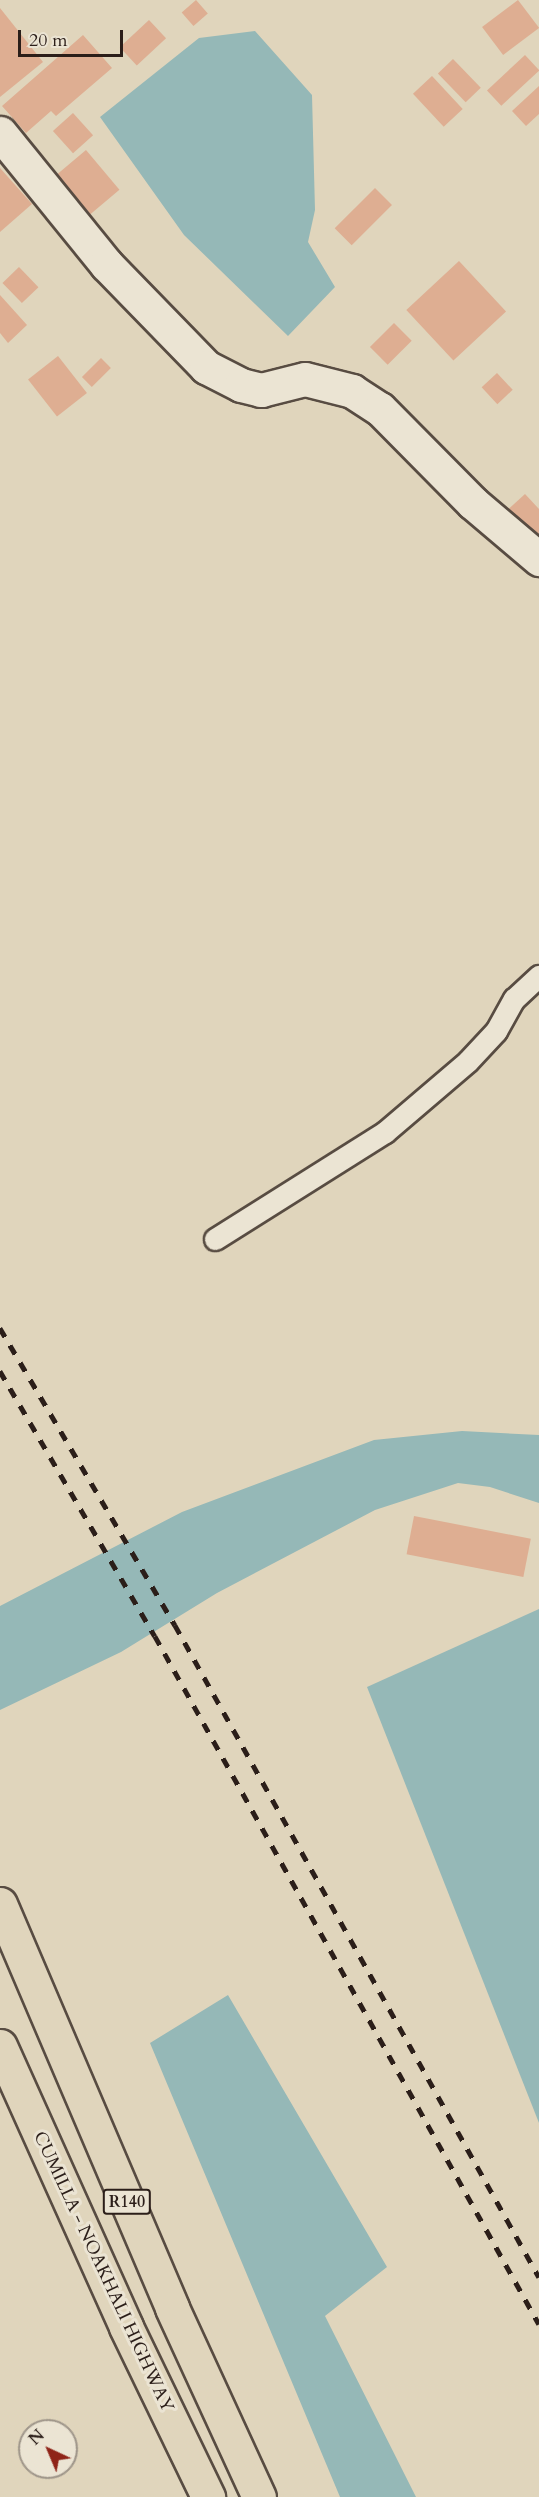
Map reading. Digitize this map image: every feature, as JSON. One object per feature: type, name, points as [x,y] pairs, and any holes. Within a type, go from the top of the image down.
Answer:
[{"type":"main road","name":"R140","points":[[0,1904],[172,2308],[259,2497]]},
{"type":"main road","name":"CUMILLA - NOAKHALI HIGHWAY","points":[[0,2046],[126,2327],[208,2497]]},
{"type":"street","points":[[0,133],[106,264],[206,367],[241,385],[261,390],[304,379],[352,391],[380,409],[473,503],[539,559]]},
{"type":"lane","points":[[215,1239],[385,1132],[468,1061],[496,1031],[514,999],[539,976]]},
{"type":"water","points":[[255,31],[312,95],[315,210],[308,242],[335,287],[288,336],[184,235],[100,117],[199,38]]},
{"type":"water","points":[[462,1431],[539,1435],[539,1503],[490,1487],[458,1483],[375,1510],[217,1593],[121,1652],[0,1710],[0,1606],[182,1512],[374,1440]]},
{"type":"water","points":[[539,1609],[539,2123],[367,1687]]},
{"type":"water","points":[[228,1995],[387,2267],[325,2316],[416,2497],[340,2497],[150,2043]]},
{"type":"building","points":[[196,0],[208,14],[193,26],[182,12]]},
{"type":"building","points":[[518,0],[539,28],[503,55],[482,27]]},
{"type":"building","points":[[0,8],[43,62],[0,97]]},
{"type":"building","points":[[149,20],[166,38],[137,66],[120,47]]},
{"type":"building","points":[[83,35],[112,68],[56,116],[51,111],[26,133],[2,106]]},
{"type":"building","points":[[525,55],[539,71],[501,106],[487,90]]},
{"type":"building","points":[[453,59],[481,88],[466,102],[438,74]]},
{"type":"building","points":[[432,76],[463,109],[444,127],[413,94]]},
{"type":"building","points":[[539,86],[539,114],[526,126],[512,111]]},
{"type":"building","points":[[73,113],[93,135],[73,153],[53,131]]},
{"type":"building","points":[[86,150],[119,190],[90,214],[57,174]]},
{"type":"building","points":[[0,168],[32,204],[0,232]]},
{"type":"building","points":[[375,188],[392,205],[352,245],[335,228]]},
{"type":"building","points":[[459,261],[506,311],[453,361],[406,310]]},
{"type":"building","points":[[19,267],[38,287],[22,303],[2,283]]},
{"type":"building","points":[[0,295],[27,325],[8,343],[0,333]]},
{"type":"building","points":[[394,323],[412,341],[388,365],[370,347]]},
{"type":"building","points":[[58,356],[87,393],[57,416],[28,379]]},
{"type":"building","points":[[101,358],[111,368],[92,387],[82,377]]},
{"type":"building","points":[[497,373],[513,390],[497,404],[482,387]]},
{"type":"building","points":[[525,494],[539,509],[539,534],[530,542],[503,514]]},
{"type":"building","points":[[414,1516],[531,1539],[523,1577],[407,1554]]},
{"type":"railway","points":[[0,1328],[175,1625],[539,2277]]},
{"type":"railway","points":[[0,1371],[155,1636],[539,2324]]}]
